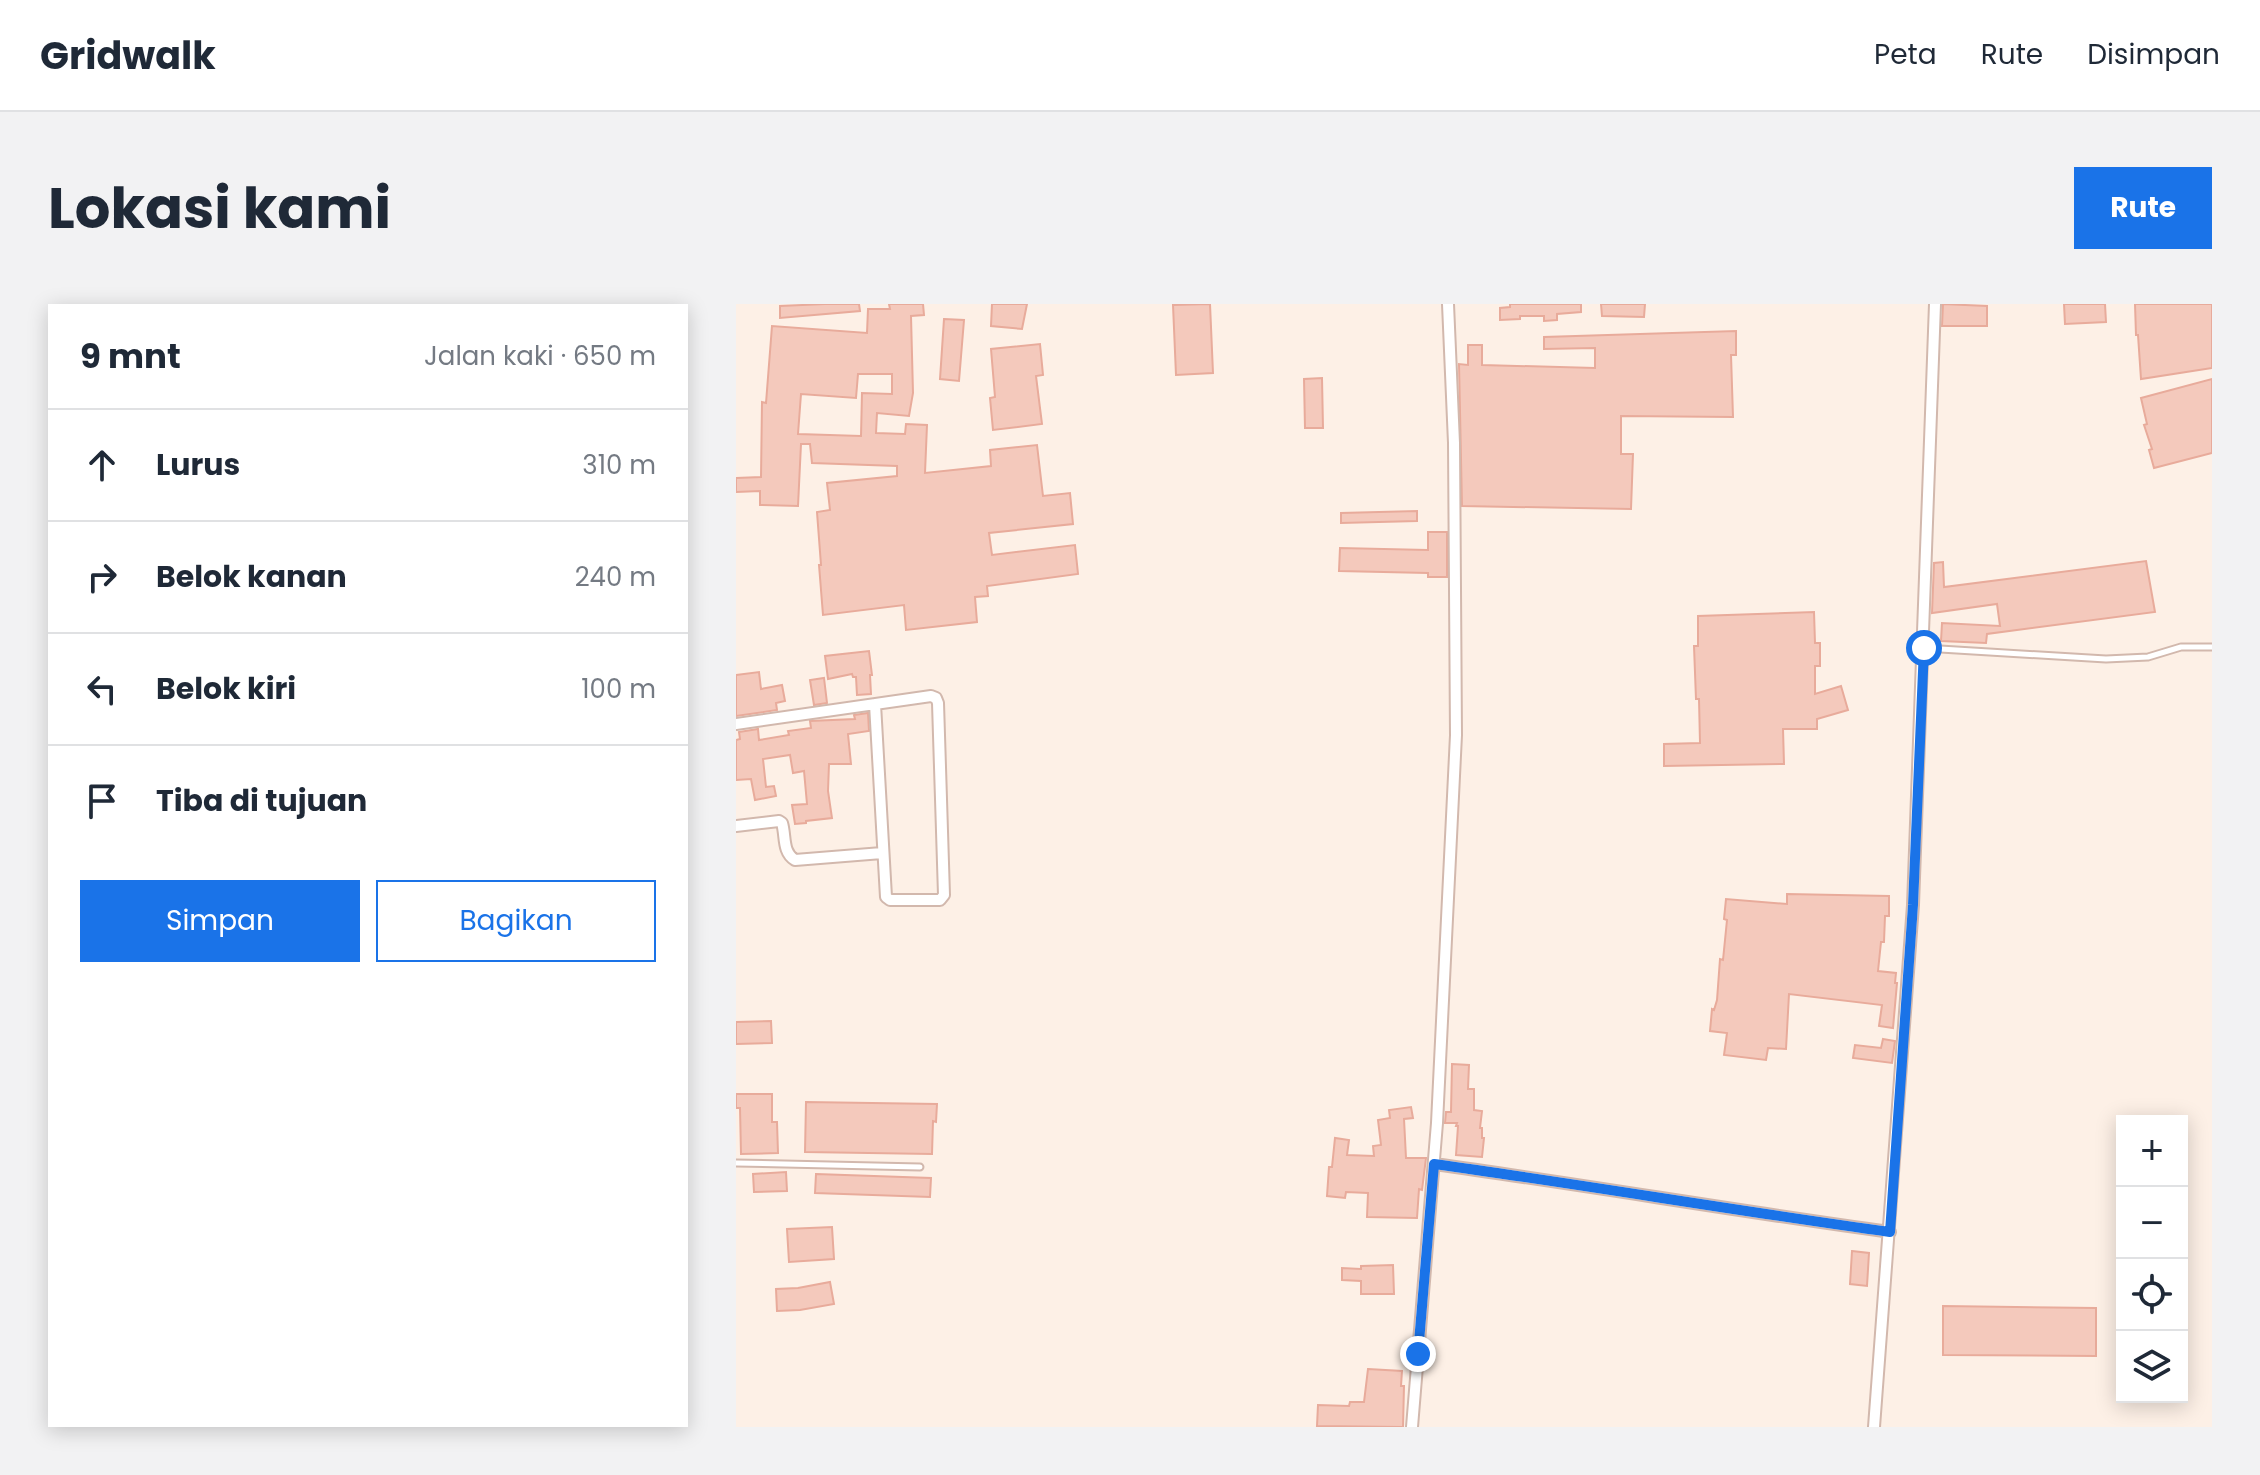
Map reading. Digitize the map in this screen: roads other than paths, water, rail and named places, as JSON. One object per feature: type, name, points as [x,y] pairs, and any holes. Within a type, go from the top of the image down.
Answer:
[{"type":"street","points":[[1412,1427],[1434,1164],[1456,735],[1454,443],[1448,304]]},
{"type":"street","points":[[1874,1427],[1913,905],[1935,304]]},
{"type":"street","points":[[736,724],[875,704],[931,696],[936,698],[943,899],[890,900],[886,897],[875,704]]},
{"type":"street","points":[[736,826],[779,821],[782,823],[788,856],[795,860],[882,853]]},
{"type":"street","points":[[1434,1164],[1890,1232]]},
{"type":"lane","points":[[1924,648],[2106,659],[2148,657],[2181,647],[2212,647]]},
{"type":"lane","points":[[736,1163],[920,1167]]}]
